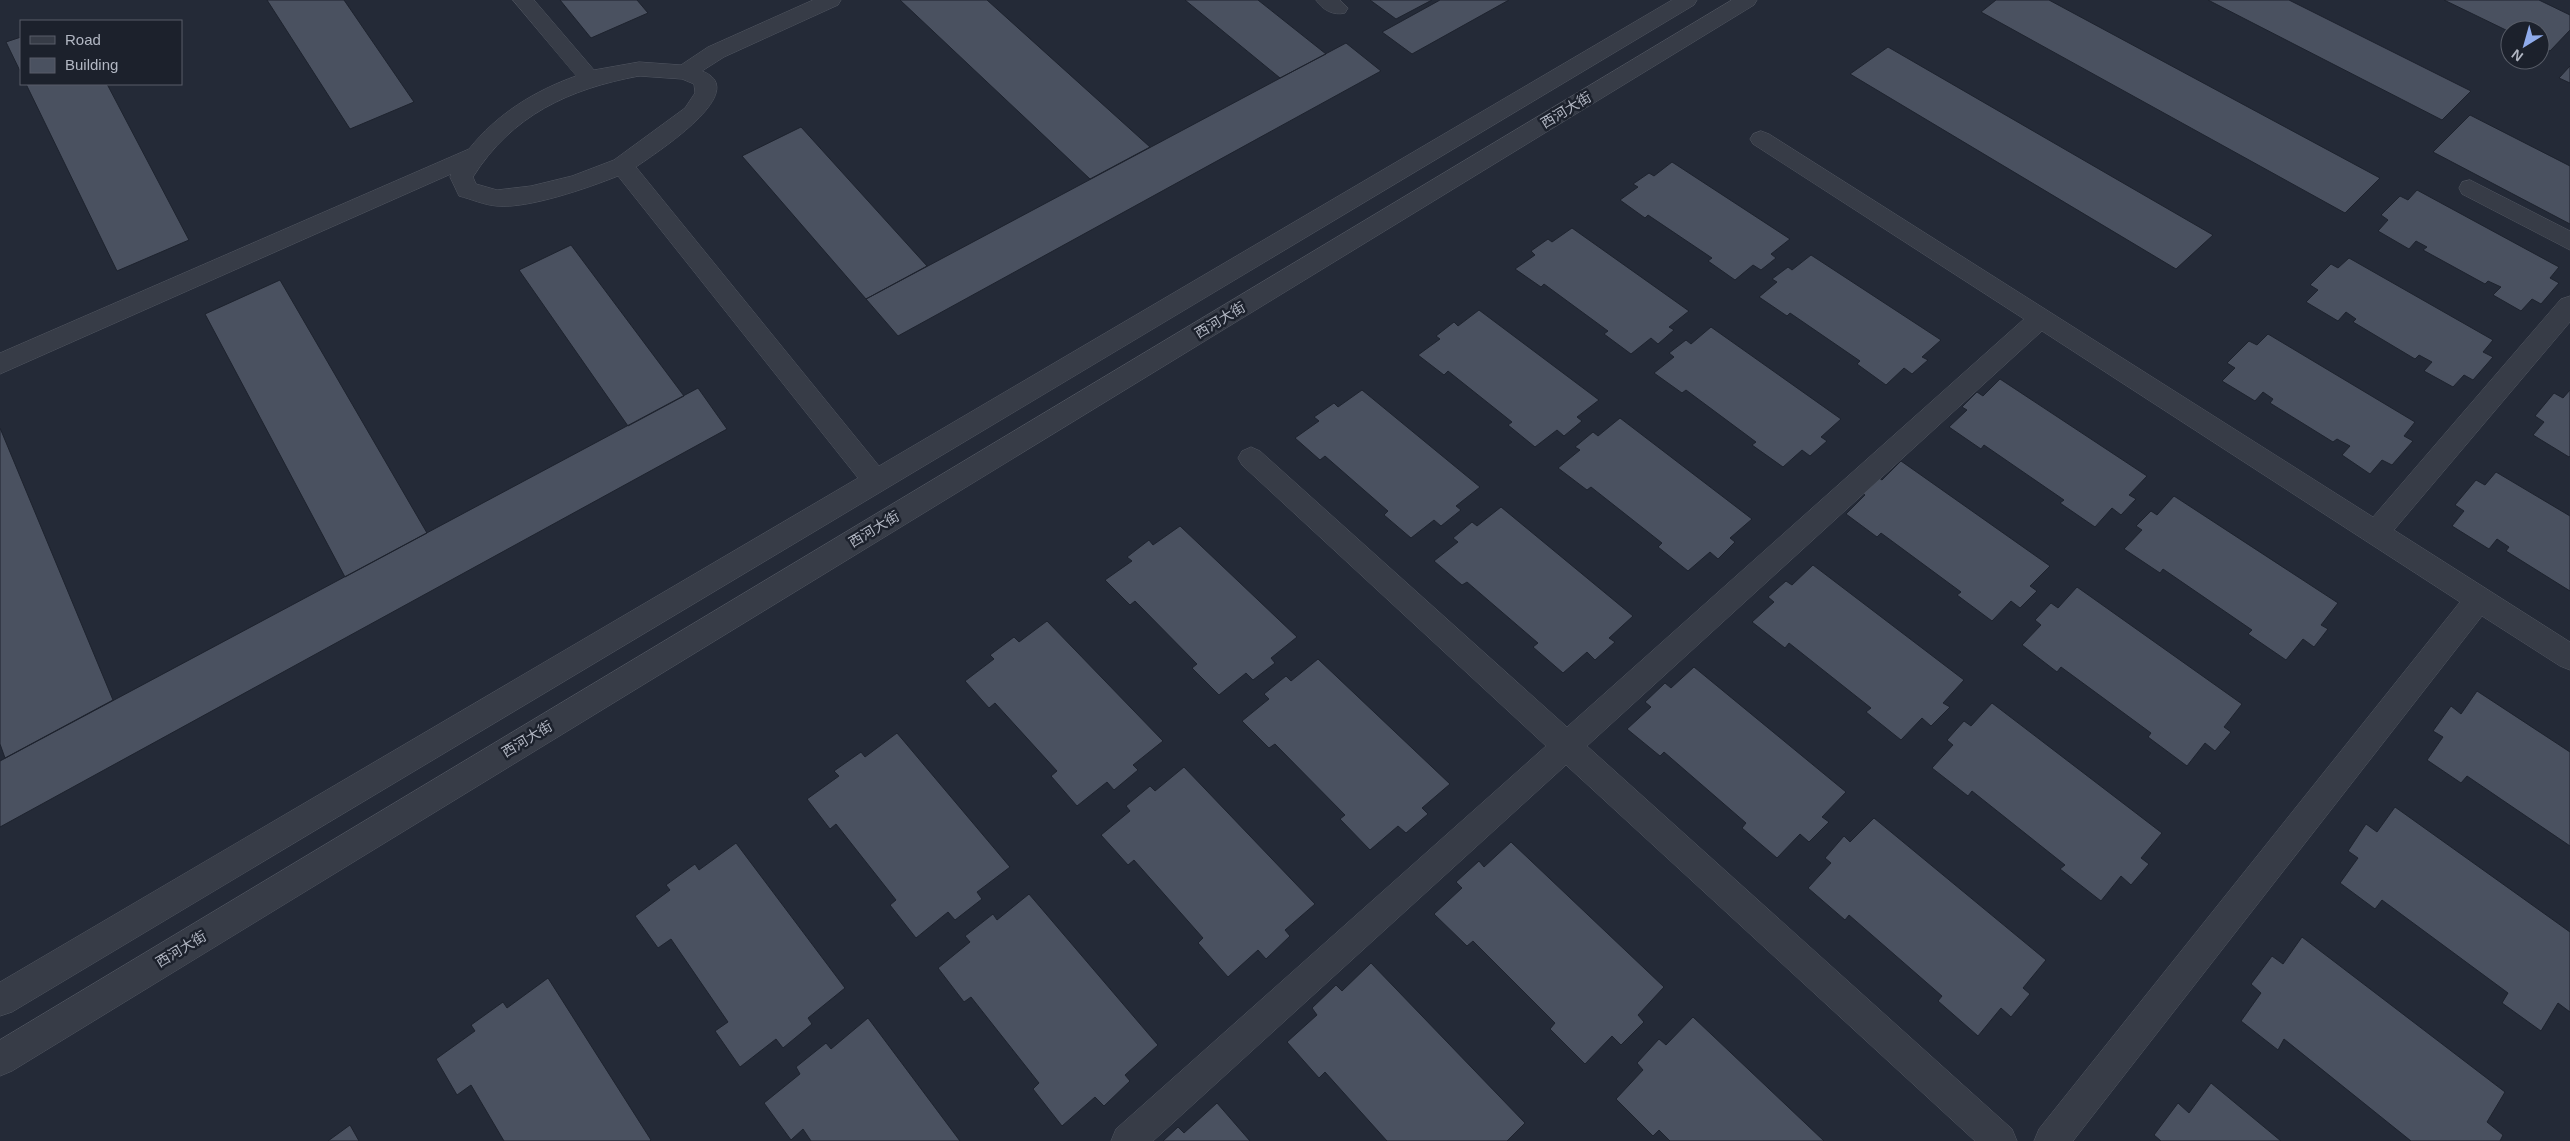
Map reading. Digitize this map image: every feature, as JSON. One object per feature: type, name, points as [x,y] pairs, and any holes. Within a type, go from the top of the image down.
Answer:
[{"type":"street","points":[[523,0],[590,78]]},
{"type":"street","points":[[685,72],[716,52],[831,0]]},
{"type":"street","points":[[0,1000],[1687,0]]},
{"type":"street","name":"西河大街","points":[[0,1059],[1747,0]]},
{"type":"street","points":[[638,69],[685,72],[704,80],[706,93],[693,113],[622,166],[577,183],[531,194],[497,198],[467,190],[461,177],[474,155],[505,124],[540,101],[590,78],[638,69]]},
{"type":"street","points":[[1761,139],[2570,657]]},
{"type":"street","points":[[0,364],[474,155]]},
{"type":"street","points":[[622,166],[876,481]]},
{"type":"street","points":[[2470,188],[2570,241]]},
{"type":"street","points":[[2375,532],[2570,305]]},
{"type":"street","points":[[1128,1141],[2041,318]]},
{"type":"street","points":[[1251,458],[2000,1141]]},
{"type":"street","points":[[2051,1141],[2479,599]]},
{"type":"building","points":[[267,0],[344,0],[414,102],[350,129]]},
{"type":"building","points":[[560,0],[637,0],[648,13],[591,38]]},
{"type":"building","points":[[900,0],[987,0],[1150,147],[1090,179]]},
{"type":"building","points":[[1185,0],[1258,0],[1326,54],[1280,78]]},
{"type":"building","points":[[1370,0],[1432,0],[1396,19]]},
{"type":"building","points":[[1440,0],[1509,0],[1412,54],[1382,32]]},
{"type":"building","points":[[1996,0],[2049,0],[2380,178],[2345,213],[1981,12]]},
{"type":"building","points":[[2208,0],[2289,0],[2471,91],[2442,120]]},
{"type":"building","points":[[2444,0],[2539,0],[2570,15],[2570,30],[2550,51],[2550,20],[2500,20],[2500,27]]},
{"type":"building","points":[[20,37],[20,71],[6,42]]},
{"type":"building","points":[[1346,43],[1381,71],[898,336],[866,299]]},
{"type":"building","points":[[1888,47],[2213,235],[2176,269],[1850,74]]},
{"type":"building","points":[[2570,66],[2570,83],[2559,78]]},
{"type":"building","points":[[26,85],[108,85],[189,240],[117,271]]},
{"type":"building","points":[[2470,115],[2570,166],[2570,224],[2433,152]]},
{"type":"building","points":[[801,127],[927,266],[866,299],[742,156]]},
{"type":"building","points":[[1672,162],[1790,239],[1771,254],[1776,258],[1761,270],[1753,265],[1735,280],[1708,261],[1712,258],[1648,215],[1645,218],[1620,200],[1638,187],[1633,184],[1649,173],[1654,176]]},
{"type":"building","points":[[2417,190],[2559,267],[2550,278],[2559,283],[2541,304],[2532,299],[2521,311],[2493,295],[2501,287],[2488,281],[2485,284],[2423,250],[2427,247],[2416,241],[2409,249],[2378,231],[2388,220],[2381,215],[2400,196],[2408,200]]},
{"type":"building","points":[[1572,228],[1689,311],[1669,327],[1674,330],[1658,344],[1651,338],[1631,354],[1604,334],[1608,331],[1544,284],[1541,287],[1515,269],[1535,255],[1531,251],[1548,239],[1552,242]]},
{"type":"building","points":[[571,245],[684,396],[628,426],[519,270]]},
{"type":"building","points":[[1811,255],[1941,340],[1922,357],[1928,360],[1912,374],[1904,368],[1886,385],[1857,364],[1860,361],[1790,313],[1787,316],[1759,297],[1777,282],[1772,279],[1788,267],[1792,270]]},
{"type":"building","points":[[2349,258],[2493,340],[2483,352],[2493,357],[2473,380],[2464,375],[2453,387],[2424,371],[2432,362],[2419,355],[2415,359],[2353,322],[2356,319],[2346,312],[2338,321],[2306,302],[2318,290],[2310,285],[2331,264],[2338,268]]},
{"type":"building","points":[[280,280],[427,533],[345,577],[205,314]]},
{"type":"building","points":[[1479,310],[1599,400],[1577,417],[1582,421],[1564,436],[1557,430],[1535,447],[1508,425],[1512,422],[1448,371],[1444,375],[1418,355],[1440,339],[1436,336],[1454,322],[1458,326]]},
{"type":"building","points":[[1711,327],[1841,419],[1821,437],[1827,441],[1810,456],[1802,450],[1783,467],[1752,445],[1756,442],[1686,390],[1682,393],[1654,373],[1674,357],[1669,353],[1686,340],[1691,344]]},
{"type":"building","points":[[2268,334],[2415,422],[2404,436],[2413,441],[2392,465],[2382,460],[2370,474],[2342,455],[2350,446],[2337,439],[2333,442],[2270,403],[2273,399],[2263,392],[2255,401],[2222,381],[2235,368],[2227,363],[2249,341],[2257,345]]},
{"type":"building","points":[[2000,379],[2147,476],[2129,495],[2136,499],[2121,515],[2112,508],[2095,527],[2060,503],[2064,500],[1984,445],[1981,449],[1949,427],[1967,410],[1962,407],[1977,392],[1983,396]]},
{"type":"building","points":[[698,388],[727,429],[0,827],[0,761]]},
{"type":"building","points":[[1362,390],[1480,487],[1456,506],[1461,510],[1441,526],[1434,520],[1411,538],[1384,515],[1388,511],[1325,456],[1320,460],[1295,438],[1319,421],[1314,417],[1334,403],[1338,407]]},
{"type":"building","points":[[2570,390],[2569,457],[2533,435],[2544,422],[2535,416],[2554,393],[2563,398]]},
{"type":"building","points":[[1620,418],[1752,519],[1730,538],[1735,542],[1718,559],[1710,552],[1688,571],[1658,547],[1662,543],[1591,487],[1587,490],[1558,468],[1580,450],[1575,447],[1593,432],[1598,436]]},
{"type":"building","points":[[0,428],[113,700],[5,758],[0,744]]},
{"type":"building","points":[[1901,461],[2050,566],[2030,586],[2037,591],[2020,608],[2011,601],[1992,621],[1957,595],[1961,592],[1881,533],[1877,537],[1846,514],[1865,495],[1860,491],[1876,476],[1882,480]]},
{"type":"building","points":[[2496,472],[2570,516],[2570,591],[2506,551],[2509,547],[2497,539],[2489,549],[2452,526],[2464,511],[2455,505],[2476,480],[2485,485]]},
{"type":"building","points":[[2174,496],[2338,603],[2321,625],[2328,629],[2314,647],[2303,639],[2286,660],[2248,634],[2252,630],[2163,569],[2160,573],[2124,549],[2142,530],[2136,526],[2151,511],[2157,515]]},
{"type":"building","points":[[1501,507],[1633,616],[1609,638],[1615,642],[1595,660],[1587,652],[1563,673],[1533,647],[1538,643],[1467,582],[1462,585],[1434,561],[1458,542],[1453,538],[1472,522],[1477,526]]},
{"type":"building","points":[[1180,526],[1297,637],[1271,658],[1275,663],[1253,680],[1246,673],[1219,695],[1192,668],[1197,664],[1135,601],[1130,605],[1105,580],[1132,561],[1127,557],[1149,540],[1153,545]]},
{"type":"building","points":[[1813,565],[1964,680],[1943,703],[1950,707],[1931,726],[1922,718],[1901,740],[1866,712],[1871,708],[1789,643],[1785,648],[1752,622],[1774,602],[1768,597],[1786,581],[1792,585]]},
{"type":"building","points":[[2077,587],[2242,704],[2224,727],[2231,732],[2215,751],[2205,743],[2187,766],[2148,737],[2151,733],[2061,667],[2057,672],[2022,645],[2041,625],[2035,620],[2051,603],[2058,608]]},
{"type":"building","points":[[1047,621],[1163,741],[1133,765],[1138,770],[1114,790],[1107,782],[1077,806],[1051,776],[1057,771],[995,703],[989,708],[965,681],[994,659],[990,655],[1014,637],[1019,642]]},
{"type":"building","points":[[1318,659],[1450,784],[1422,808],[1428,814],[1406,833],[1398,826],[1370,850],[1340,819],[1345,815],[1275,744],[1269,748],[1242,721],[1269,699],[1264,694],[1286,676],[1291,681]]},
{"type":"building","points":[[1694,667],[1846,792],[1822,817],[1829,822],[1809,842],[1800,834],[1777,858],[1742,828],[1746,823],[1664,752],[1660,756],[1627,729],[1651,707],[1645,702],[1665,683],[1671,688]]},
{"type":"building","points":[[2477,691],[2570,752],[2570,846],[2467,776],[2461,783],[2427,760],[2443,737],[2433,731],[2451,706],[2461,714]]},
{"type":"building","points":[[1992,703],[2162,833],[2141,858],[2149,864],[2131,885],[2121,876],[2101,901],[2060,869],[2065,865],[1972,791],[1968,796],[1932,768],[1953,745],[1947,740],[1964,721],[1971,726]]},
{"type":"building","points":[[897,733],[1010,867],[977,892],[982,899],[955,920],[948,912],[916,938],[890,905],[896,900],[836,824],[830,829],[807,799],[839,776],[834,771],[861,752],[865,757]]},
{"type":"building","points":[[1184,767],[1315,904],[1285,930],[1290,936],[1266,959],[1258,950],[1228,977],[1198,943],[1203,938],[1134,860],[1128,865],[1101,835],[1130,811],[1126,806],[1150,786],[1155,791]]},
{"type":"building","points":[[2395,807],[2570,932],[2570,1012],[2558,1003],[2541,1031],[2502,1003],[2508,993],[2382,900],[2375,909],[2340,883],[2358,858],[2348,851],[2366,824],[2377,832]]},
{"type":"building","points":[[1874,818],[2046,960],[2023,988],[2030,994],[2011,1017],[2001,1008],[1978,1036],[1938,1001],[1942,996],[1849,915],[1845,920],[1808,888],[1831,863],[1825,858],[1844,836],[1850,842]]},
{"type":"building","points":[[1511,842],[1664,987],[1638,1015],[1644,1022],[1621,1045],[1612,1036],[1585,1064],[1550,1029],[1555,1023],[1473,941],[1467,946],[1434,914],[1462,888],[1456,882],[1479,861],[1484,867]]},
{"type":"building","points":[[736,843],[845,988],[808,1018],[812,1024],[783,1048],[776,1039],[740,1067],[715,1031],[728,1022],[671,939],[658,948],[635,916],[670,890],[666,885],[695,864],[699,870]]},
{"type":"building","points":[[1029,894],[1158,1045],[1125,1075],[1130,1081],[1104,1106],[1095,1097],[1062,1126],[1033,1089],[1039,1083],[971,997],[964,1002],[938,968],[970,942],[965,936],[993,914],[997,920]]},
{"type":"building","points":[[2302,937],[2505,1092],[2487,1122],[2503,1135],[2500,1141],[2411,1141],[2284,1039],[2278,1050],[2241,1021],[2261,993],[2251,984],[2272,956],[2283,964]]},
{"type":"building","points":[[1371,963],[1525,1123],[1507,1141],[1387,1141],[1325,1072],[1319,1078],[1287,1042],[1317,1015],[1312,1008],[1336,985],[1342,991]]},
{"type":"building","points":[[548,978],[650,1141],[504,1141],[471,1085],[457,1095],[436,1059],[475,1031],[471,1025],[503,1002],[507,1008]]},
{"type":"building","points":[[1693,1017],[1824,1141],[1670,1141],[1659,1130],[1653,1136],[1616,1099],[1643,1070],[1637,1063],[1659,1039],[1666,1045]]},
{"type":"building","points":[[868,1018],[960,1141],[811,1141],[803,1129],[791,1140],[764,1103],[800,1074],[796,1067],[826,1043],[831,1049]]},
{"type":"building","points":[[2211,1083],[2281,1141],[2161,1141],[2154,1135],[2178,1103],[2189,1113]]},
{"type":"building","points":[[1217,1103],[1250,1141],[1163,1141],[1178,1127],[1184,1133]]},
{"type":"building","points":[[350,1125],[359,1141],[328,1141]]}]
